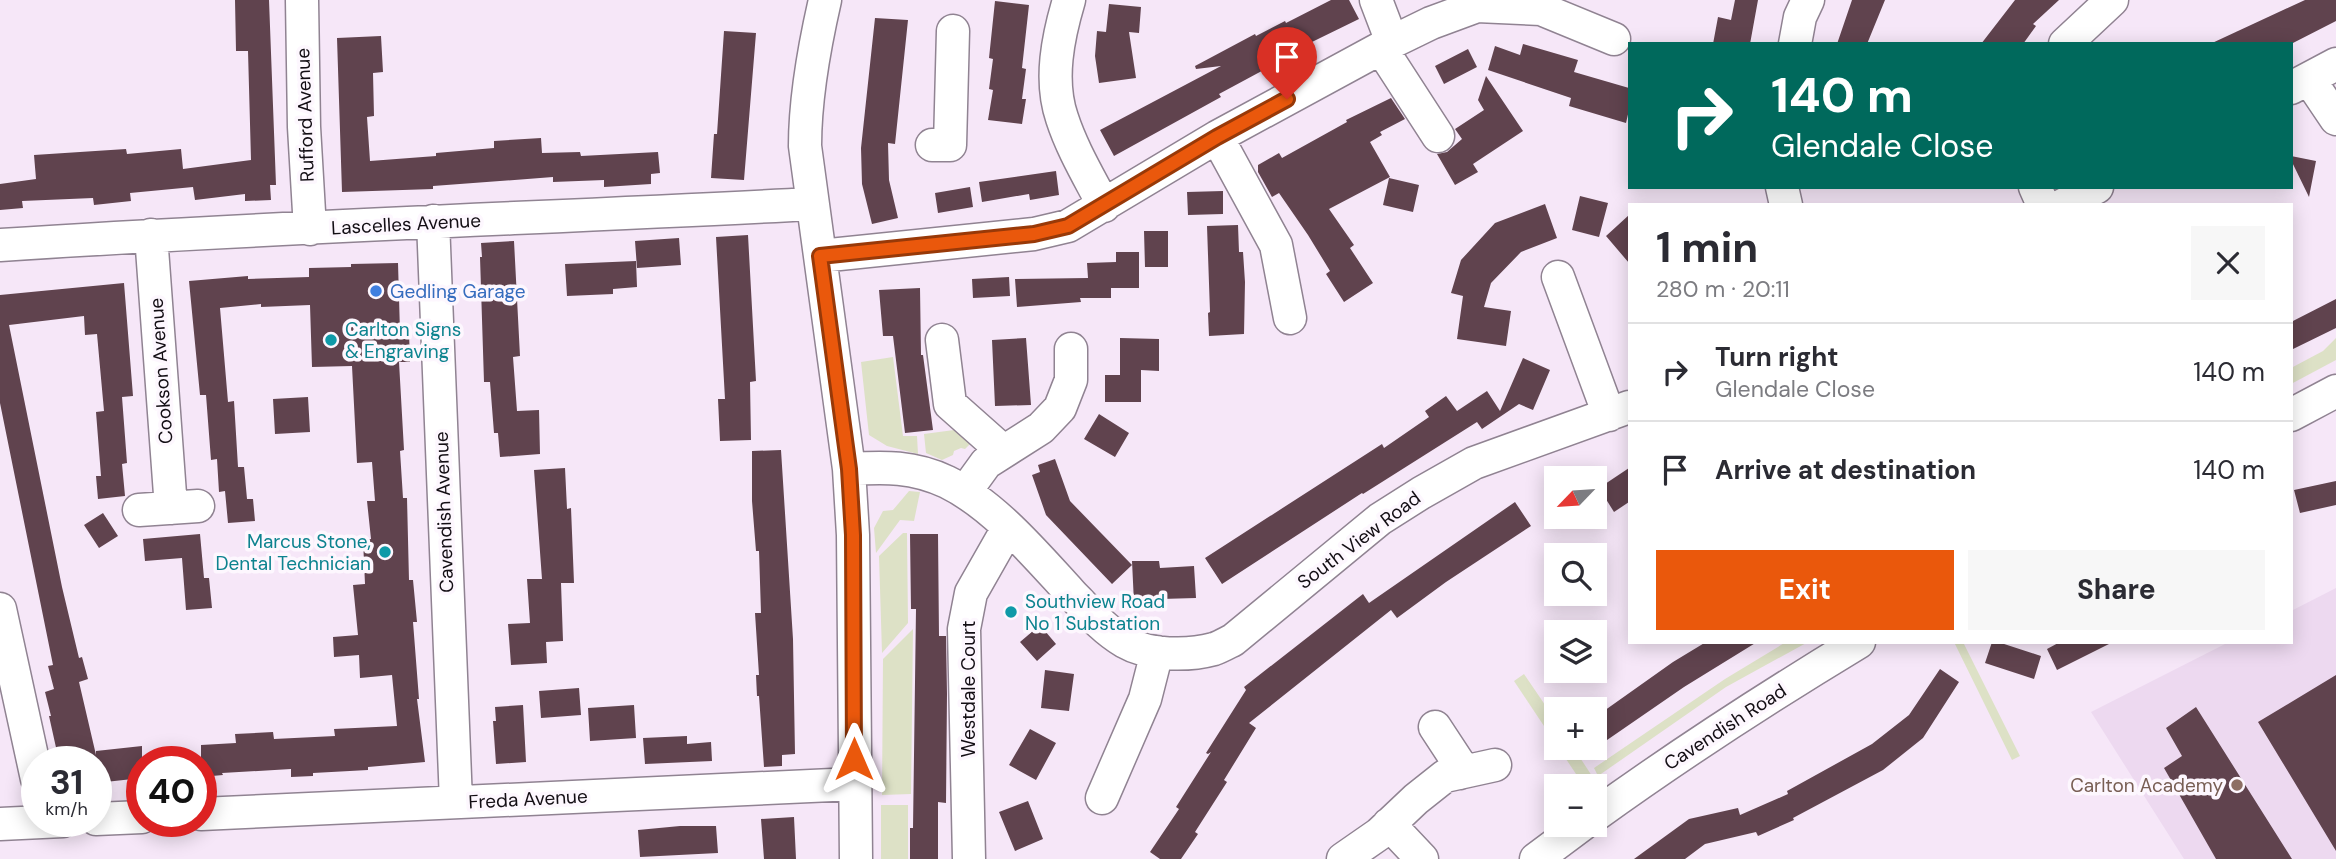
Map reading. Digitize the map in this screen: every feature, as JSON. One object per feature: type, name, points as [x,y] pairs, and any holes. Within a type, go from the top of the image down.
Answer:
[{"type":"street","name":"Rufford Avenue","points":[[302,0],[304,127],[310,229]]},
{"type":"street","points":[[825,0],[805,114],[805,146],[849,469],[853,535],[856,859]]},
{"type":"street","points":[[1069,0],[1056,60],[1061,116],[1104,206]]},
{"type":"street","points":[[1376,0],[1386,45],[1438,136]]},
{"type":"street","points":[[1795,42],[1800,17],[1808,0]]},
{"type":"street","points":[[2066,42],[2112,0]]},
{"type":"street","points":[[820,256],[1034,234],[1068,226],[1217,137],[1386,45],[1431,23],[1477,6],[1541,9],[1614,39]]},
{"type":"street","points":[[932,145],[950,145],[953,31]]},
{"type":"street","points":[[2312,77],[2336,120]]},
{"type":"street","points":[[1217,137],[1276,245],[1290,318]]},
{"type":"street","points":[[2067,203],[2093,189]]},
{"type":"street","name":"Lascelles Avenue","points":[[0,245],[150,235],[812,204]]},
{"type":"street","name":"Cavendish Avenue","points":[[433,221],[456,802]]},
{"type":"street","name":"Cookson Avenue","points":[[139,510],[184,507],[150,235]]},
{"type":"street","name":"South View Road","points":[[849,469],[894,466],[924,473],[965,492],[1008,528],[1097,621],[1126,643],[1157,652],[1180,653],[1215,649],[1233,639],[1380,519],[1421,493],[1474,463],[1619,411],[1558,277]]},
{"type":"street","points":[[942,340],[950,404],[1003,451]]},
{"type":"street","points":[[965,492],[986,463],[1041,428],[1060,408],[1071,380],[1071,349]]},
{"type":"street","points":[[2293,414],[2336,391]]},
{"type":"street","name":"Westdale Court","points":[[969,859],[964,629],[971,593],[1008,528]]},
{"type":"street","points":[[0,609],[30,746]]},
{"type":"street","name":"Cavendish Road","points":[[1607,807],[1679,756],[1856,644]]},
{"type":"street","points":[[1102,798],[1145,699],[1157,652]]},
{"type":"street","points":[[1435,727],[1458,762],[1460,773]]},
{"type":"street","points":[[1343,859],[1389,824],[1444,776],[1495,765]]},
{"type":"street","name":"Freda Avenue","points":[[217,813],[854,784]]},
{"type":"street","points":[[0,824],[21,823]]},
{"type":"street","points":[[1389,824],[1422,859]]},
{"type":"street","points":[[1536,859],[1566,837]]},
{"type":"shaded area","name":"Carlton Academy","points":[[2336,588],[2336,859],[2184,859],[2091,712],[2225,644],[2293,644],[2293,610]]},
{"type":"green space","points":[[2336,338],[2336,360],[2293,383],[2293,367],[2323,351]]},
{"type":"green space","points":[[893,357],[903,436],[917,436],[918,454],[887,446],[869,435],[861,362]]},
{"type":"green space","points":[[961,422],[978,436],[965,449],[954,451],[953,455],[942,460],[926,453],[924,434],[954,430]]},
{"type":"green space","points":[[909,491],[920,492],[914,521],[900,520],[876,553],[874,528],[883,511],[893,510]]},
{"type":"green space","points":[[903,533],[907,533],[908,623],[882,653],[879,556]]},
{"type":"green space","points":[[913,629],[911,794],[882,795],[883,659]]},
{"type":"green space","points":[[1783,644],[1804,644],[1726,687],[1601,774],[1597,774],[1594,768],[1725,679]]},
{"type":"green space","points":[[1955,644],[1964,644],[2020,756],[2012,760]]},
{"type":"green space","points":[[1524,674],[1544,703],[1544,726],[1514,681]]},
{"type":"green space","points":[[1567,760],[1582,760],[1591,774],[1576,774]]},
{"type":"green space","points":[[881,805],[908,805],[908,859],[881,859]]},
{"type":"building","points":[[235,0],[269,0],[276,185],[270,185],[271,200],[245,201],[245,194],[195,200],[193,187],[130,193],[131,201],[94,205],[93,198],[22,201],[23,208],[0,210],[0,184],[36,179],[34,155],[126,149],[127,154],[181,149],[183,169],[251,160],[248,51],[236,51]]},
{"type":"building","points":[[1331,0],[1349,0],[1359,19],[1269,63],[1271,66],[1219,94],[1221,97],[1114,156],[1100,130],[1221,66],[1196,69],[1195,66],[1255,34],[1256,36],[1285,21],[1286,23]]},
{"type":"building","points":[[1735,0],[1758,0],[1750,42],[1713,42],[1718,17],[1731,20]]},
{"type":"building","points":[[1852,0],[1885,0],[1868,42],[1838,42]]},
{"type":"building","points":[[2015,0],[2059,0],[2033,24],[2036,26],[2024,42],[1983,42]]},
{"type":"building","points":[[2305,0],[2336,0],[2336,21],[2293,43],[2214,42]]},
{"type":"building","points":[[995,1],[1029,5],[1022,68],[1026,69],[1022,99],[1026,99],[1022,124],[988,120],[993,90],[989,89],[993,59],[989,58]]},
{"type":"building","points":[[1109,4],[1141,7],[1139,33],[1129,32],[1136,78],[1099,83],[1095,56],[1097,31],[1106,32]]},
{"type":"building","points":[[875,18],[908,20],[895,144],[888,143],[889,180],[898,218],[872,224],[862,184],[861,148]]},
{"type":"building","points":[[724,31],[756,33],[744,180],[711,178],[714,134],[717,134]]},
{"type":"building","points":[[381,36],[383,72],[373,73],[374,116],[367,117],[370,161],[436,156],[436,153],[494,148],[494,141],[541,138],[542,153],[580,152],[581,156],[658,152],[660,173],[651,174],[651,184],[604,187],[604,180],[553,182],[553,177],[433,186],[433,189],[342,192],[337,38]]},
{"type":"building","points":[[1523,44],[1578,60],[1574,72],[1628,88],[1626,123],[1569,106],[1571,98],[1488,70],[1495,46],[1520,55]]},
{"type":"building","points":[[1468,49],[1477,67],[1444,84],[1435,66]]},
{"type":"building","points":[[1486,76],[1523,131],[1473,164],[1478,172],[1455,185],[1437,154],[1447,152],[1462,139],[1455,129],[1484,110],[1478,100]]},
{"type":"building","points":[[1391,98],[1405,119],[1380,132],[1382,135],[1370,142],[1390,177],[1329,209],[1354,245],[1350,248],[1373,283],[1344,302],[1326,274],[1330,271],[1308,235],[1279,193],[1272,197],[1258,172],[1258,165],[1279,153],[1282,158],[1347,122],[1346,120]]},
{"type":"building","points":[[2293,156],[2316,161],[2309,197],[2293,164]]},
{"type":"building","points":[[1056,171],[1059,195],[1030,200],[1029,194],[982,202],[979,182]]},
{"type":"building","points":[[1389,178],[1419,185],[1413,212],[1383,205]]},
{"type":"building","points":[[970,187],[973,207],[938,213],[935,193]]},
{"type":"building","points":[[1223,191],[1223,214],[1188,215],[1187,192]]},
{"type":"building","points":[[1580,196],[1608,203],[1599,237],[1572,230]]},
{"type":"building","points":[[1545,204],[1557,238],[1521,252],[1491,283],[1484,307],[1511,311],[1506,346],[1457,339],[1463,296],[1451,293],[1461,260],[1495,223]]},
{"type":"building","points":[[1628,216],[1628,262],[1606,236]]},
{"type":"building","points":[[1238,225],[1239,252],[1243,252],[1245,282],[1244,334],[1209,336],[1207,226]]},
{"type":"building","points":[[1144,231],[1168,231],[1168,267],[1145,267]]},
{"type":"building","points":[[748,235],[756,381],[750,382],[751,440],[720,441],[718,399],[725,399],[716,237]]},
{"type":"building","points":[[679,238],[681,265],[637,268],[635,241]]},
{"type":"building","points":[[514,241],[520,356],[513,357],[517,411],[539,410],[540,454],[500,457],[498,433],[494,433],[490,382],[484,382],[480,257],[481,243]]},
{"type":"building","points":[[1116,252],[1139,252],[1139,288],[1111,288],[1111,298],[1080,298],[1081,302],[1017,307],[1015,279],[1088,278],[1087,263],[1116,262]]},
{"type":"building","points":[[636,261],[637,287],[613,289],[613,294],[567,296],[565,264]]},
{"type":"building","points":[[398,263],[400,332],[409,332],[410,362],[399,362],[404,450],[400,451],[403,498],[407,498],[409,580],[413,580],[417,622],[413,622],[417,699],[425,762],[368,767],[368,770],[313,773],[313,776],[291,777],[291,769],[217,776],[217,746],[201,745],[236,743],[235,734],[273,732],[274,739],[335,736],[334,729],[397,726],[392,675],[360,678],[359,655],[334,657],[333,637],[358,635],[353,585],[365,584],[363,540],[371,539],[367,501],[375,501],[372,462],[357,463],[352,366],[312,367],[310,305],[261,307],[261,304],[220,308],[228,402],[234,401],[238,467],[244,467],[247,499],[253,499],[255,521],[228,523],[225,491],[219,492],[217,459],[211,460],[206,395],[200,395],[189,281],[248,276],[248,279],[309,277],[309,268],[351,267],[351,264]]},
{"type":"building","points":[[1009,277],[1010,296],[973,298],[972,279]]},
{"type":"building","points":[[124,283],[133,396],[122,397],[127,463],[122,464],[125,496],[98,499],[96,476],[101,476],[96,412],[104,411],[97,334],[85,335],[84,316],[9,325],[62,587],[79,658],[82,657],[88,679],[79,682],[94,746],[56,746],[49,716],[45,692],[54,689],[48,666],[53,665],[0,403],[0,295]]},
{"type":"building","points":[[920,288],[921,355],[933,430],[905,433],[893,336],[883,336],[879,290]]},
{"type":"building","points":[[2336,299],[2336,328],[2293,349],[2293,321]]},
{"type":"building","points":[[1026,338],[1031,405],[995,406],[992,340]]},
{"type":"building","points":[[1120,338],[1159,339],[1159,371],[1141,370],[1141,402],[1105,402],[1105,375],[1120,375]]},
{"type":"building","points":[[1523,358],[1550,370],[1533,410],[1519,404],[1482,429],[1477,422],[1222,584],[1205,558],[1382,444],[1384,448],[1429,417],[1425,411],[1446,396],[1457,411],[1487,391],[1500,411]]},
{"type":"building","points":[[308,397],[310,432],[275,434],[273,399]]},
{"type":"building","points":[[1099,414],[1129,433],[1115,457],[1084,439]]},
{"type":"building","points":[[781,450],[793,639],[795,754],[782,755],[782,766],[764,767],[756,675],[759,675],[755,613],[761,613],[759,551],[756,551],[752,501],[752,451]]},
{"type":"building","points":[[1055,459],[1070,501],[1132,565],[1112,584],[1046,515],[1032,475],[1040,472],[1038,465]]},
{"type":"building","points":[[565,468],[567,509],[571,508],[574,583],[561,583],[563,641],[546,642],[547,663],[511,665],[508,624],[530,623],[527,579],[542,579],[534,470]]},
{"type":"building","points":[[1628,469],[1628,503],[1614,512],[1607,501],[1607,483]]},
{"type":"building","points":[[2336,481],[2336,505],[2300,513],[2294,490]]},
{"type":"building","points":[[1515,502],[1531,526],[1397,618],[1391,610],[1249,723],[1256,728],[1224,780],[1227,782],[1195,832],[1198,834],[1181,859],[1160,859],[1150,852],[1179,809],[1176,807],[1211,752],[1206,753],[1246,690],[1244,687],[1363,594],[1369,603]]},
{"type":"building","points":[[103,513],[118,536],[99,548],[84,525]]},
{"type":"building","points":[[200,534],[204,578],[209,578],[212,608],[186,610],[182,558],[145,561],[143,539]]},
{"type":"building","points":[[910,534],[938,534],[939,636],[946,636],[947,694],[946,803],[938,802],[938,859],[910,859],[910,828],[913,828],[916,609],[911,609]]},
{"type":"building","points":[[1132,561],[1159,561],[1160,568],[1194,566],[1196,598],[1161,599],[1162,604],[1134,603]]},
{"type":"building","points":[[1040,625],[1056,644],[1037,661],[1020,642]]},
{"type":"building","points":[[1703,644],[1754,644],[1684,687],[1607,740],[1607,709]]},
{"type":"building","points":[[1991,644],[2004,644],[2041,656],[2034,679],[1985,663]]},
{"type":"building","points":[[2056,644],[2109,644],[2057,670],[2047,649]]},
{"type":"building","points":[[1940,669],[1959,682],[1923,738],[1883,770],[1793,818],[1794,820],[1758,836],[1756,832],[1705,844],[1685,859],[1634,859],[1689,819],[1738,808],[1740,815],[1788,794],[1787,791],[1872,744],[1909,715]]},
{"type":"building","points":[[1045,670],[1074,674],[1069,711],[1041,708]]},
{"type":"building","points":[[2336,675],[2336,851],[2258,722]]},
{"type":"building","points":[[579,688],[581,715],[541,718],[539,691]]},
{"type":"building","points":[[523,705],[526,762],[496,764],[493,721],[496,721],[495,707]]},
{"type":"building","points":[[634,705],[636,738],[590,741],[588,708]]},
{"type":"building","points":[[2196,707],[2292,859],[2216,859],[2164,768],[2182,756],[2166,728]]},
{"type":"building","points":[[1030,729],[1056,743],[1036,780],[1009,765]]},
{"type":"building","points":[[687,736],[687,744],[711,742],[712,761],[645,764],[643,738]]},
{"type":"building","points":[[126,748],[126,780],[112,781],[112,749]]},
{"type":"building","points":[[1028,801],[1043,839],[1015,851],[999,812]]},
{"type":"building","points":[[794,817],[796,859],[764,859],[761,819]]},
{"type":"building","points":[[716,826],[718,853],[640,857],[638,830]]},
{"type":"place","name":"Gedling Garage","points":[[376,291]]},
{"type":"place","name":"Carlton Signs & Engraving","points":[[331,340]]},
{"type":"place","name":"Marcus Stone, Dental Technician","points":[[385,552]]},
{"type":"place","name":"Southview Road No 1 Substation","points":[[1011,612]]},
{"type":"place","name":"Carlton Academy","points":[[2237,785]]},
{"type":"route","points":[[854,759],[853,535],[849,469],[820,256],[1034,234],[1068,226],[1217,137],[1287,99]]}]
